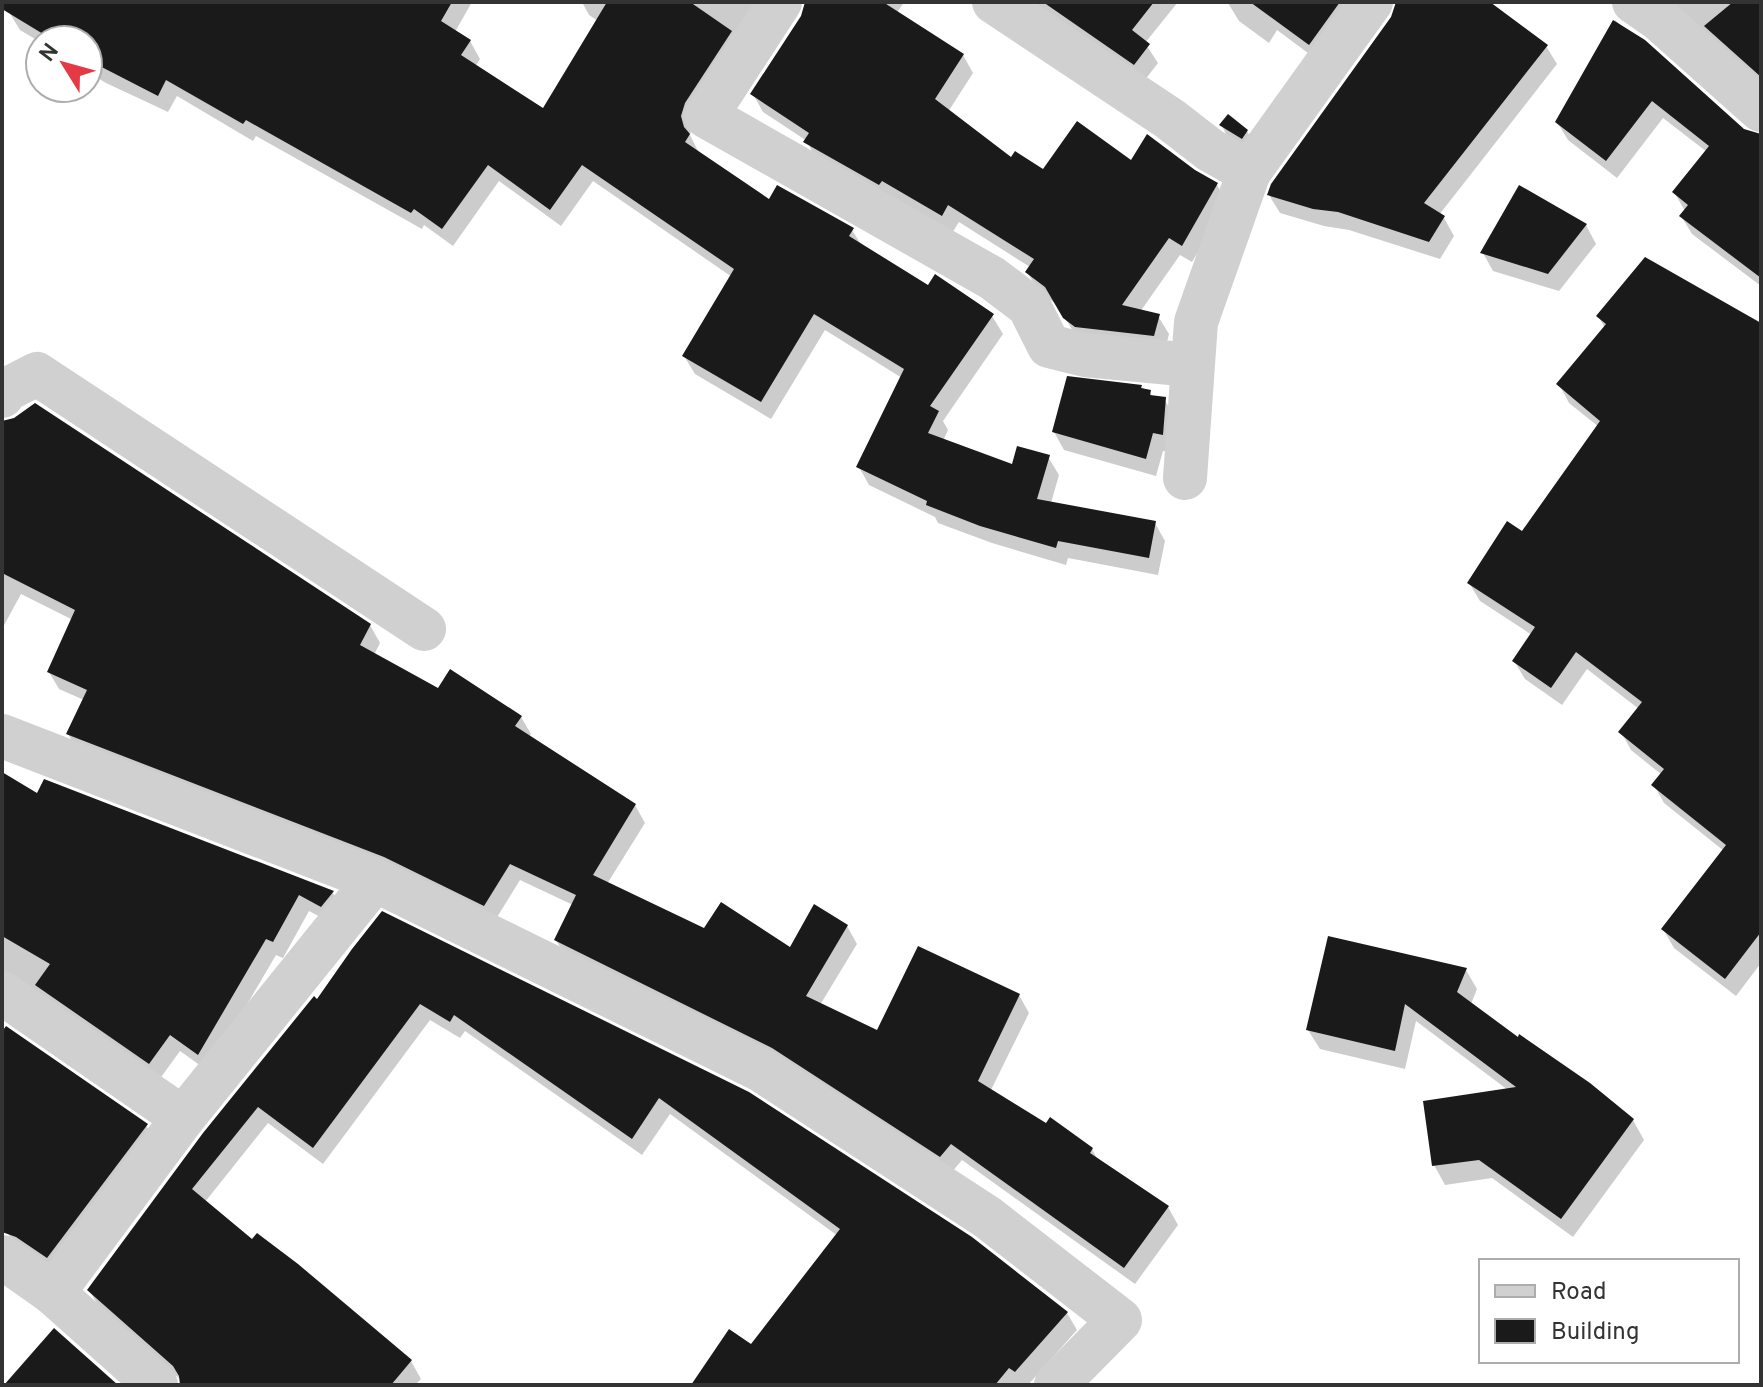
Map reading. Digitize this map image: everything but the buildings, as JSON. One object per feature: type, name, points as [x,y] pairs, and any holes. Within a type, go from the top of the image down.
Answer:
[{"type":"street","points":[[780,2],[706,116],[992,278],[1029,306],[1049,346],[1085,355],[1192,365]]},
{"type":"street","points":[[994,2],[1170,119],[1210,150],[1249,172]]},
{"type":"street","points":[[1185,478],[1196,322],[1249,172],[1371,2]]},
{"type":"street","points":[[1634,2],[1660,20],[1761,110]]},
{"type":"street","points":[[2,396],[6,390],[37,374],[424,629]]},
{"type":"street","points":[[2,736],[375,880],[761,1070],[987,1217],[1120,1320],[1056,1385]]},
{"type":"street","points":[[53,1293],[183,1118],[375,880]]},
{"type":"street","points":[[2,993],[183,1118]]},
{"type":"street","points":[[2,1257],[53,1293],[156,1385]]}]
